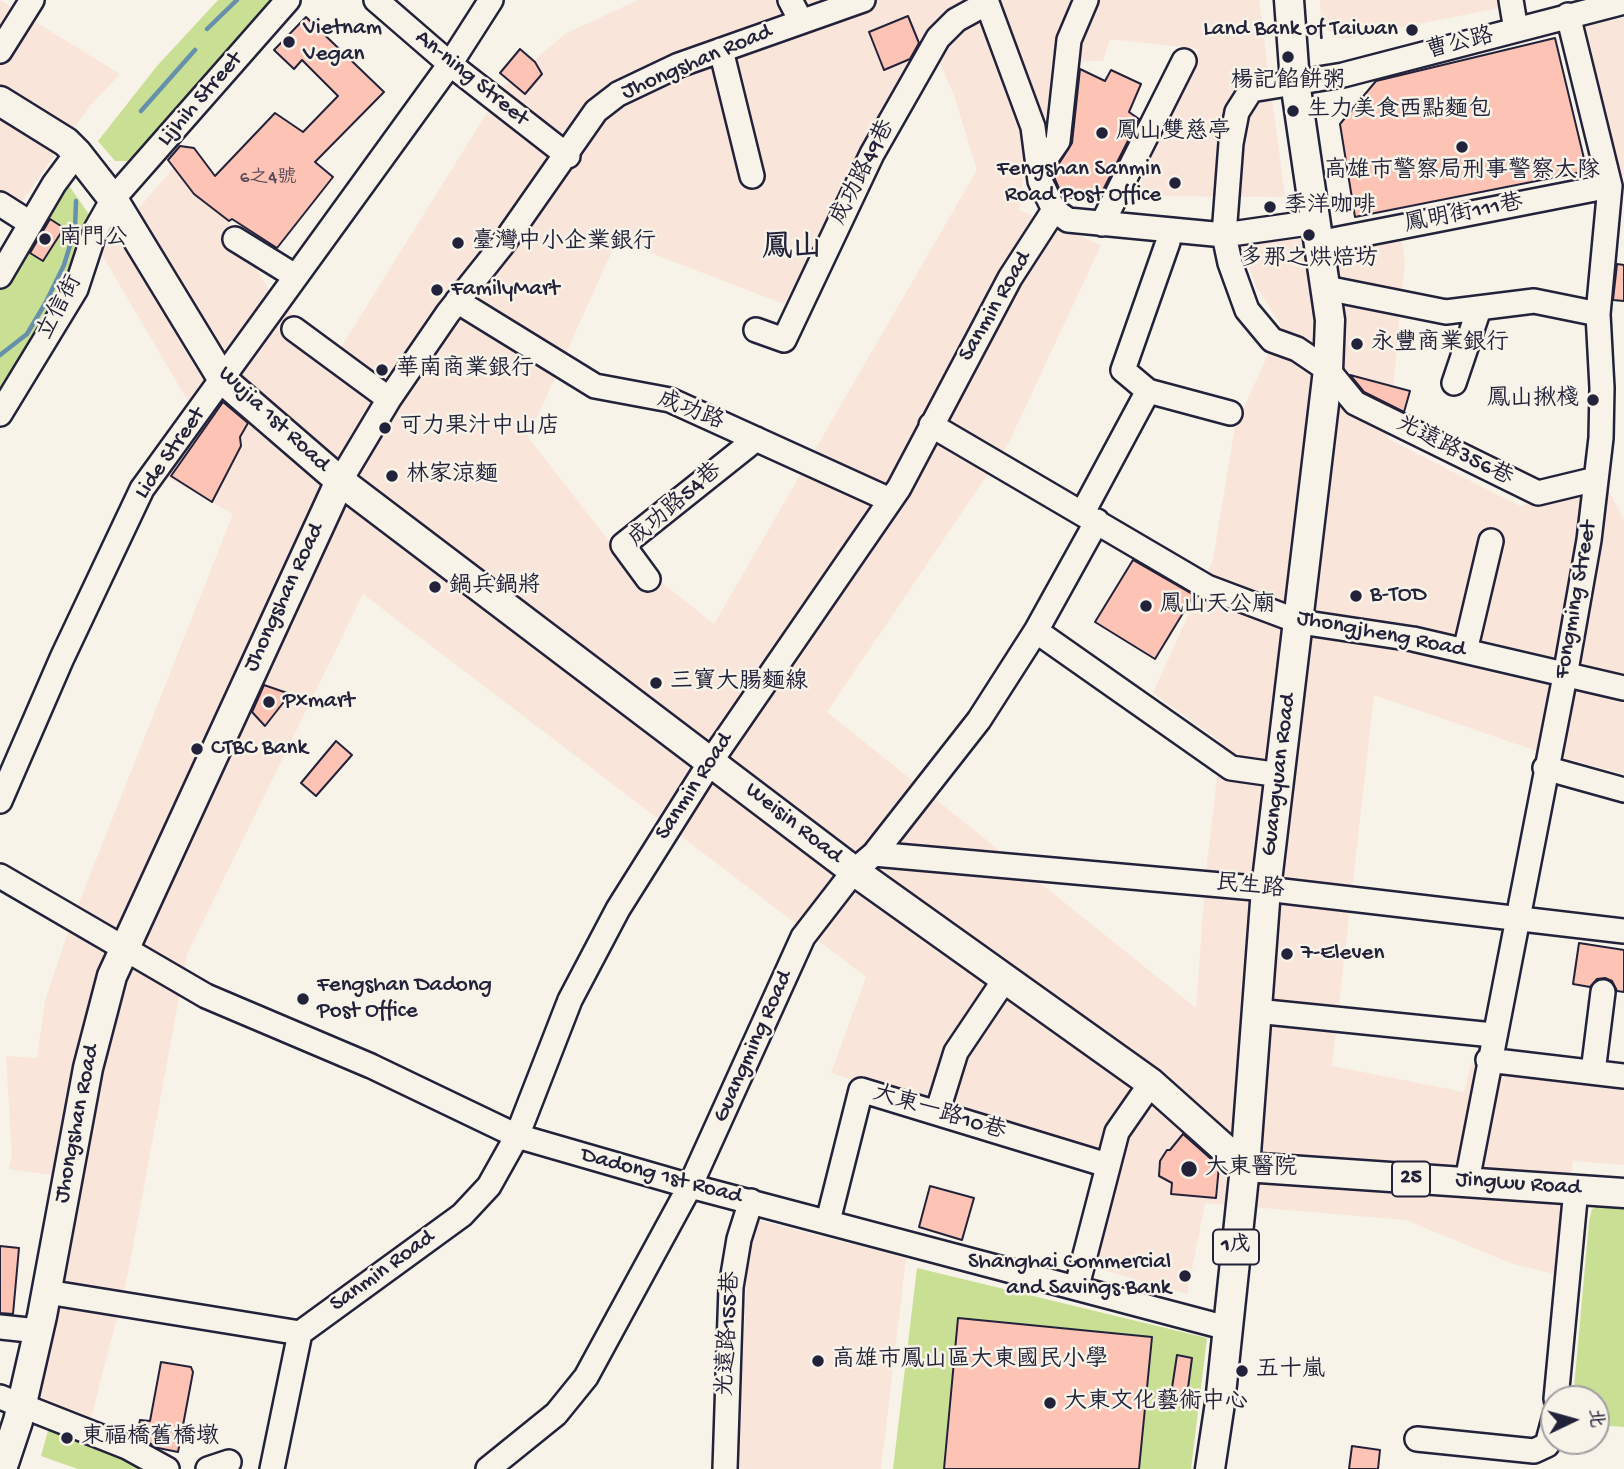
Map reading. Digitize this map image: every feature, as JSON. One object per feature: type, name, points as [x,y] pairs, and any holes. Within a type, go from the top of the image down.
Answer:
[{"type":"main road","name":"1戊","points":[[1289,0],[1295,82]]},
{"type":"main road","name":"Guangyuan Road","points":[[1210,1469],[1245,1167],[1266,889],[1328,370],[1330,320],[1295,82]]},
{"type":"main road","name":"Wujia 1st Road","points":[[0,101],[66,142],[77,153],[113,199],[223,380],[340,481]]},
{"type":"main road","name":"Weisin Road","points":[[340,481],[711,761],[864,862],[1005,979],[1151,1083],[1245,1167]]},
{"type":"main road","name":"Jhongshan Road","points":[[2,1469],[13,1408],[38,1331],[47,1292],[88,1068],[108,989],[123,949],[340,481]]},
{"type":"main road","name":"Jingwu Road","points":[[1245,1167],[1624,1193]]},
{"type":"street","points":[[0,51],[32,0]]},
{"type":"street","name":"Lijhih Street","points":[[113,199],[288,0]]},
{"type":"street","name":"An-ning Street","points":[[376,0],[450,64],[568,156]]},
{"type":"street","name":"Lide Street","points":[[0,801],[61,657],[142,489],[450,64],[491,0]]},
{"type":"street","points":[[790,0],[801,21]]},
{"type":"street","name":"Jhongshan Road","points":[[340,481],[389,399],[457,301],[568,156],[596,111],[618,93],[721,50],[863,0]]},
{"type":"street","points":[[1040,167],[1058,141],[1069,40],[1086,0]]},
{"type":"street","points":[[1511,0],[1516,30]]},
{"type":"street","points":[[986,1],[1033,127],[1040,181],[1054,210],[1068,220],[1224,235],[1317,233]]},
{"type":"street","name":"成功路49巷","points":[[757,330],[784,340],[872,154],[937,38],[956,20],[986,1]]},
{"type":"street","name":"曹公路","points":[[1224,235],[1231,143],[1237,112],[1251,90],[1343,75],[1624,2]]},
{"type":"street","name":"Fongming Street","points":[[1467,1181],[1488,1060],[1565,676],[1589,540],[1596,479],[1602,388],[1598,314],[1610,186],[1568,15]]},
{"type":"street","points":[[721,50],[752,176]]},
{"type":"street","points":[[1102,224],[1184,61]]},
{"type":"street","points":[[0,276],[30,223],[77,153]]},
{"type":"street","name":"鳳明街111巷","points":[[1317,233],[1610,186]]},
{"type":"street","name":"立信街","points":[[0,414],[76,289],[95,231],[113,199]]},
{"type":"street","points":[[0,204],[30,223]]},
{"type":"street","name":"Sanmin Road","points":[[300,1333],[462,1215],[489,1186],[517,1136],[570,1000],[618,909],[711,761],[890,500],[1010,278],[1054,210]]},
{"type":"street","points":[[1167,230],[1168,242],[1122,370],[1148,391],[1230,414]]},
{"type":"street","name":"光遠路356巷","points":[[1224,235],[1230,263],[1247,310],[1272,341],[1297,349],[1328,370],[1355,403],[1538,493],[1596,479]]},
{"type":"street","points":[[235,239],[295,276]]},
{"type":"street","points":[[1326,288],[1446,312],[1534,301],[1598,314]]},
{"type":"street","name":"成功路","points":[[457,301],[595,386],[670,400],[890,500]]},
{"type":"street","points":[[1454,383],[1479,309]]},
{"type":"street","points":[[294,329],[389,399]]},
{"type":"street","points":[[1602,388],[1624,376]]},
{"type":"street","name":"Guangming Road","points":[[488,1469],[556,1414],[586,1377],[690,1186],[803,937],[979,720],[1036,631],[1148,391]]},
{"type":"street","name":"Jhongjheng Road","points":[[931,425],[1208,587],[1300,622],[1413,639],[1624,688]]},
{"type":"street","name":"成功路54巷","points":[[648,579],[623,545],[756,439]]},
{"type":"street","points":[[1465,651],[1491,541]]},
{"type":"street","points":[[1036,631],[1231,768],[1279,775]]},
{"type":"street","points":[[1545,768],[1624,790]]},
{"type":"street","name":"民生路","points":[[864,862],[1266,889],[1624,931]]},
{"type":"street","name":"Dadong 1st Road","points":[[0,876],[206,996],[371,1066],[517,1136],[690,1186],[1077,1286],[1227,1328]]},
{"type":"street","points":[[937,1114],[956,1052],[1005,979]]},
{"type":"street","points":[[1594,1072],[1603,992]]},
{"type":"street","points":[[1256,1011],[1493,1035]]},
{"type":"street","points":[[1488,1060],[1624,1076]]},
{"type":"street","points":[[1077,1286],[1117,1132],[1151,1083]]},
{"type":"street","name":"大東一路10巷","points":[[828,1221],[861,1090],[1107,1166]]},
{"type":"street","points":[[1557,1385],[1576,1189]]},
{"type":"street","name":"光遠路155巷","points":[[725,1469],[731,1287],[739,1238],[751,1201]]},
{"type":"street","points":[[47,1292],[300,1333],[272,1469]]},
{"type":"street","points":[[0,1327],[38,1331]]},
{"type":"street","points":[[13,1408],[127,1447],[167,1469]]},
{"type":"street","points":[[1417,1438],[1534,1451],[1540,1448]]},
{"type":"shaded area","points":[[0,0],[120,74],[90,106],[18,207],[0,195]]},
{"type":"shaded area","points":[[638,0],[1259,0],[1285,197],[1135,196],[1199,49],[1110,39],[1103,61],[1052,62],[1045,144],[1024,172],[1019,210],[1101,245],[1008,444],[827,712],[1196,1008],[1206,873],[1221,742],[1153,693],[1213,560],[1235,427],[1281,326],[1255,284],[1237,229],[1401,236],[1405,261],[1388,439],[1520,506],[1582,487],[1610,493],[1624,520],[1624,774],[1534,750],[1374,695],[1332,1066],[1464,1092],[1471,1063],[1624,1081],[1624,1165],[1573,1161],[1555,1274],[1513,1264],[1406,1220],[1205,1203],[1187,1294],[1093,1267],[1119,1162],[831,1073],[866,977],[363,594],[187,954],[128,1273],[90,1423],[39,1398],[80,1179],[9,1169],[12,1155],[6,1056],[37,1058],[45,1001],[71,923],[233,514],[165,476],[199,420],[101,253],[186,153],[271,293],[303,324],[340,349],[503,87],[565,34]],"holes":[[[929,37],[954,95],[977,170],[714,624],[608,540],[528,437],[617,240],[784,304]]]},
{"type":"shaded area","points":[[1320,0],[1498,0],[1499,8],[1343,39],[1321,26]]},
{"type":"shaded area","points":[[1624,18],[1624,175],[1620,176],[1586,26]]},
{"type":"shaded area","name":"高雄市鳳山區大東國民小學","points":[[750,1218],[906,1258],[881,1469],[737,1469]]},
{"type":"green space","points":[[218,0],[271,0],[155,135],[127,161],[115,161],[98,141],[157,66]]},
{"type":"green space","points":[[65,180],[95,223],[75,276],[0,402],[0,286]]},
{"type":"green space","points":[[1600,1205],[1624,1207],[1624,1427],[1610,1426],[1610,1385],[1574,1385],[1592,1209]]},
{"type":"green space","name":"大東文化藝術中心","points":[[917,1268],[1207,1338],[1191,1469],[893,1469]]},
{"type":"green space","points":[[50,1423],[178,1469],[78,1469],[41,1456]]},
{"type":"building","points":[[908,16],[919,43],[910,59],[884,70],[869,32]]},
{"type":"building","points":[[306,17],[384,92],[315,162],[333,177],[277,248],[232,219],[229,221],[194,194],[168,160],[180,146],[194,148],[215,176],[275,113],[303,132],[338,96],[302,60],[294,69],[274,50]]},
{"type":"building","name":"高雄市警察局刑事警察大隊","points":[[1555,38],[1587,171],[1355,217],[1340,124],[1376,81]]},
{"type":"building","points":[[520,49],[535,62],[542,74],[525,94],[500,73]]},
{"type":"building","name":"鳳山雙慈亭","points":[[1080,69],[1105,81],[1111,70],[1141,84],[1129,112],[1139,119],[1099,198],[1071,198],[1061,193],[1053,173],[1072,143]]},
{"type":"building","name":"南門公","points":[[50,219],[64,228],[43,261],[30,253]]},
{"type":"building","points":[[1617,264],[1624,265],[1624,301],[1613,300]]},
{"type":"building","points":[[1350,375],[1410,391],[1404,412],[1364,392]]},
{"type":"building","points":[[223,402],[248,423],[240,437],[241,446],[212,502],[171,476]]},
{"type":"building","name":"鳳山天公廟","points":[[1133,560],[1194,595],[1155,659],[1095,622]]},
{"type":"building","name":"Pxmart","points":[[264,685],[290,694],[265,726],[252,712]]},
{"type":"building","points":[[336,741],[352,755],[316,796],[301,783]]},
{"type":"building","points":[[1579,943],[1624,950],[1624,992],[1617,991],[1612,981],[1605,978],[1597,979],[1590,987],[1573,984]]},
{"type":"building","name":"大東醫院","points":[[1183,1134],[1219,1166],[1216,1198],[1171,1194],[1172,1183],[1159,1176],[1160,1161]]},
{"type":"building","points":[[930,1186],[974,1198],[962,1240],[919,1227]]},
{"type":"building","points":[[0,1246],[19,1248],[13,1314],[0,1313]]},
{"type":"building","points":[[958,1318],[1152,1337],[1139,1469],[944,1469]]},
{"type":"building","points":[[1177,1355],[1192,1358],[1186,1403],[1170,1401]]},
{"type":"building","points":[[161,1362],[191,1367],[193,1372],[178,1452],[158,1448],[137,1436],[140,1420],[150,1421]]},
{"type":"building","points":[[1352,1446],[1380,1450],[1378,1469],[1349,1469]]},
{"type":"waterway","points":[[207,29],[237,0]]},
{"type":"waterway","points":[[141,111],[195,50]]},
{"type":"waterway","points":[[0,355],[27,334],[46,302],[64,265],[75,229],[76,201]]},
{"type":"place","name":"Land Bank of Taiwan","points":[[1412,30]]},
{"type":"place","name":"Vietnam Vegan","points":[[289,42]]},
{"type":"place","name":"楊記餡餅粥","points":[[1288,57]]},
{"type":"place","name":"生力美食西點麵包","points":[[1293,111]]},
{"type":"place","name":"鳳山雙慈亭","points":[[1102,133]]},
{"type":"place","name":"高雄市警察局刑事警察大隊","points":[[1462,147]]},
{"type":"place","name":"Fengshan Sanmin Road Post Office","points":[[1175,183]]},
{"type":"place","name":"季洋咖啡","points":[[1270,207]]},
{"type":"place","name":"多那之烘焙坊","points":[[1309,235]]},
{"type":"place","name":"南門公","points":[[45,239]]},
{"type":"place","name":"臺灣中小企業銀行","points":[[458,243]]},
{"type":"place","name":"FamilyMart","points":[[437,290]]},
{"type":"place","name":"永豐商業銀行","points":[[1357,344]]},
{"type":"place","name":"華南商業銀行","points":[[382,370]]},
{"type":"place","name":"鳳山揪棧","points":[[1593,400]]},
{"type":"place","name":"可力果汁中山店","points":[[385,428]]},
{"type":"place","name":"林家涼麵","points":[[392,476]]},
{"type":"place","name":"鍋兵鍋將","points":[[435,587]]},
{"type":"place","name":"B-TOD","points":[[1356,596]]},
{"type":"place","name":"鳳山天公廟","points":[[1146,606]]},
{"type":"place","name":"三寶大腸麵線","points":[[656,683]]},
{"type":"place","name":"Pxmart","points":[[269,702]]},
{"type":"place","name":"CTBC Bank","points":[[197,749]]},
{"type":"place","name":"7-Eleven","points":[[1287,954]]},
{"type":"place","name":"Fengshan Dadong Post Office","points":[[303,999]]},
{"type":"place","name":"大東醫院","points":[[1189,1169]]},
{"type":"place","name":"Shanghai Commercial and Savings Bank","points":[[1185,1276]]},
{"type":"place","name":"高雄市鳳山區大東國民小學","points":[[818,1361]]},
{"type":"place","name":"五十嵐","points":[[1242,1371]]},
{"type":"place","name":"大東文化藝術中心","points":[[1050,1403]]},
{"type":"place","name":"東福橋舊橋墩","points":[[67,1438]]},
{"type":"district","name":"鳳山","points":[[792,250]]}]
